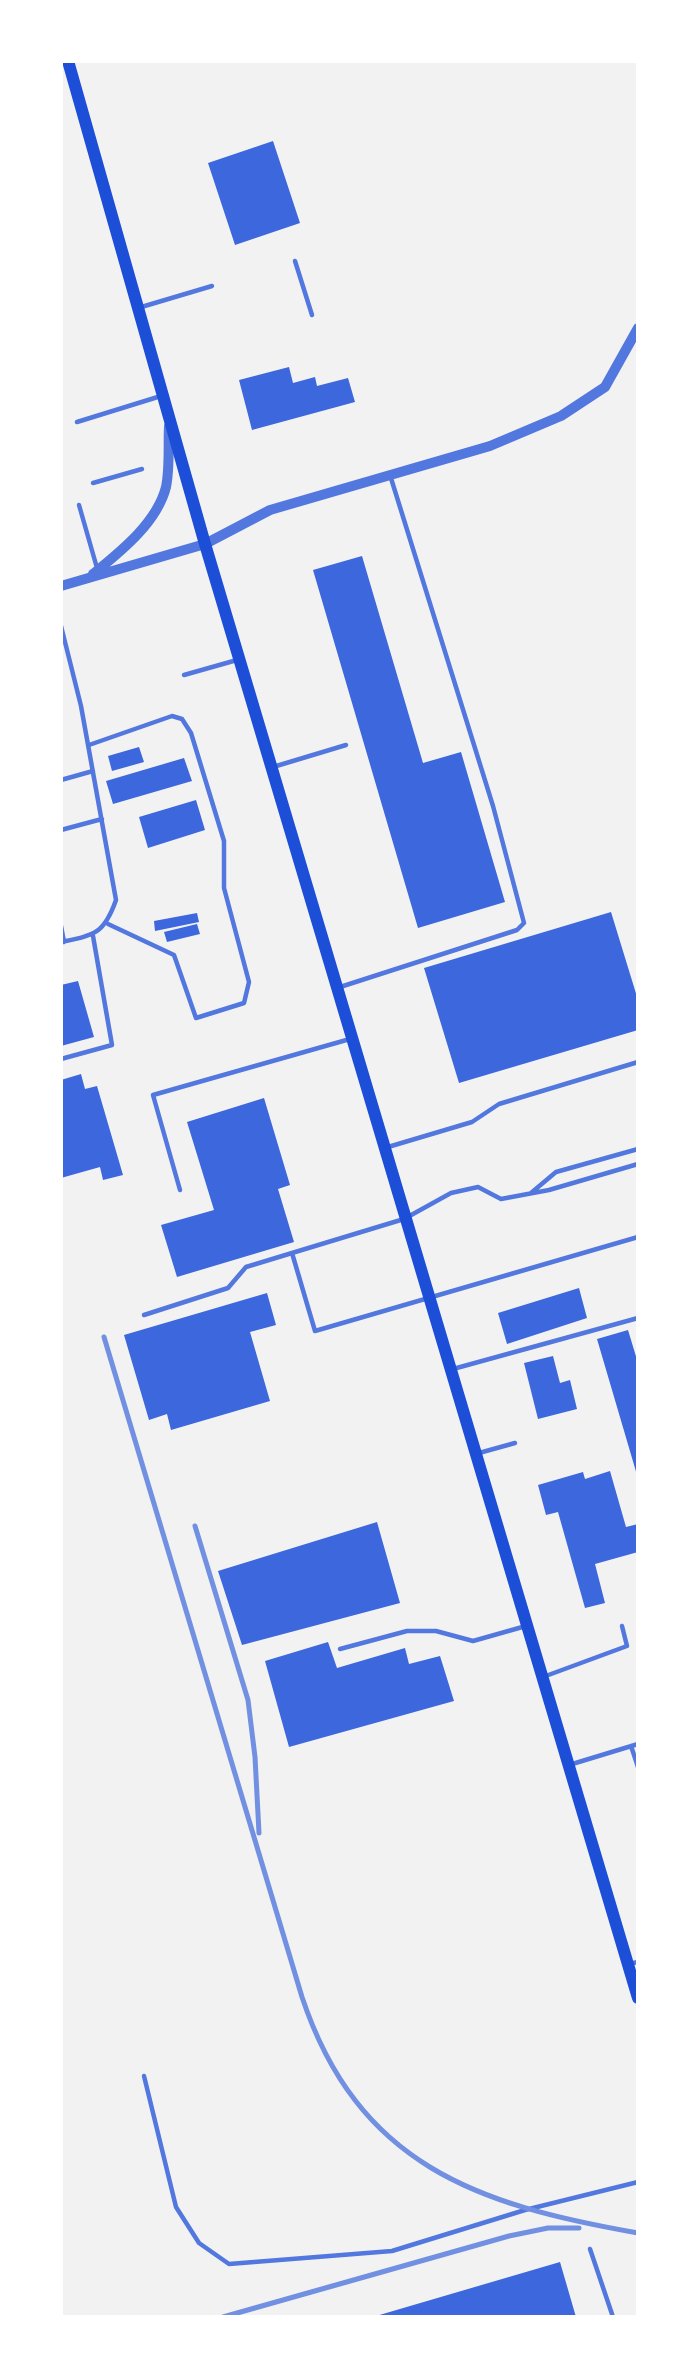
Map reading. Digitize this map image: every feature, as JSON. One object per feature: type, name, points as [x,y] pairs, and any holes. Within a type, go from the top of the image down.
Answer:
[{"type":"main road","points":[[68,61],[162,396],[404,1219],[568,1765],[633,1963],[638,1998]]},
{"type":"street","points":[[61,586],[205,544],[270,510],[490,446],[561,416],[605,387],[638,328]]},
{"type":"street","points":[[88,578],[119,553],[148,521],[166,487],[170,423]]},
{"type":"lane","points":[[295,261],[312,315]]},
{"type":"lane","points":[[137,308],[212,286]]},
{"type":"lane","points":[[77,422],[162,396]]},
{"type":"lane","points":[[93,483],[142,469]]},
{"type":"lane","points":[[336,989],[517,930],[524,923],[493,806],[390,474]]},
{"type":"lane","points":[[79,505],[97,570]]},
{"type":"lane","points":[[61,626],[89,745],[116,900],[108,924],[93,936],[63,942],[61,926]]},
{"type":"lane","points":[[184,676],[239,660]]},
{"type":"lane","points":[[89,745],[173,716],[182,719],[191,733],[224,841],[224,888],[249,982],[244,1003],[196,1018],[174,955],[108,924]]},
{"type":"lane","points":[[271,767],[346,745]]},
{"type":"lane","points":[[61,780],[93,771]]},
{"type":"lane","points":[[61,830],[102,819]]},
{"type":"lane","points":[[61,1059],[113,1045],[93,936]]},
{"type":"lane","points":[[180,1190],[153,1095],[351,1039]]},
{"type":"lane","points":[[384,1148],[472,1122],[499,1104],[638,1062]]},
{"type":"lane","points":[[530,1194],[556,1172],[638,1149]]},
{"type":"lane","points":[[144,1315],[228,1288],[246,1267],[404,1219],[451,1194],[478,1187],[501,1199],[530,1194],[638,1164]]},
{"type":"lane","points":[[292,1253],[315,1331],[638,1237]]},
{"type":"lane","points":[[450,1370],[638,1318]]},
{"type":"lane","points":[[475,1455],[515,1443]]},
{"type":"lane","points":[[340,1649],[407,1631],[436,1631],[473,1642],[526,1626]]},
{"type":"lane","points":[[542,1677],[627,1646],[622,1626]]},
{"type":"lane","points":[[568,1765],[638,1744]]},
{"type":"lane","points":[[631,1746],[638,1767]]},
{"type":"lane","points":[[144,2076],[176,2207],[199,2242],[229,2264],[392,2251],[525,2210],[638,2182]]},
{"type":"lane","points":[[590,2249],[613,2317]]},
{"type":"building","points":[[273,141],[300,223],[235,245],[208,163]]},
{"type":"building","points":[[289,367],[293,383],[315,377],[317,386],[348,378],[355,402],[252,430],[239,380]]},
{"type":"building","points":[[362,556],[423,763],[461,752],[505,902],[418,928],[313,570]]},
{"type":"building","points":[[139,747],[144,762],[112,771],[108,756]]},
{"type":"building","points":[[184,758],[192,781],[113,804],[106,781]]},
{"type":"building","points":[[196,800],[205,830],[148,848],[139,817]]},
{"type":"building","points":[[611,912],[638,1000],[638,1030],[459,1083],[424,968]]},
{"type":"building","points":[[197,913],[199,922],[155,931],[154,921]]},
{"type":"building","points":[[197,924],[200,934],[167,942],[164,932]]},
{"type":"building","points":[[78,981],[94,1037],[61,1046],[61,985]]},
{"type":"building","points":[[81,1074],[85,1089],[97,1086],[123,1175],[103,1180],[100,1167],[61,1178],[61,1080]]},
{"type":"building","points":[[264,1098],[290,1185],[278,1189],[294,1242],[177,1277],[161,1225],[214,1210],[187,1122]]},
{"type":"building","points":[[579,1288],[587,1318],[507,1344],[498,1313]]},
{"type":"building","points":[[267,1293],[276,1325],[250,1332],[270,1401],[171,1430],[167,1414],[149,1420],[124,1335]]},
{"type":"building","points":[[628,1330],[638,1363],[637,1475],[597,1339]]},
{"type":"building","points":[[553,1356],[560,1383],[570,1380],[577,1409],[538,1419],[524,1363]]},
{"type":"building","points":[[610,1471],[626,1527],[638,1524],[638,1552],[595,1564],[605,1603],[585,1608],[558,1512],[546,1515],[538,1485],[583,1472],[585,1479]]},
{"type":"building","points":[[377,1522],[400,1603],[242,1645],[218,1571]]},
{"type":"building","points":[[328,1642],[337,1668],[405,1648],[409,1664],[440,1656],[454,1701],[289,1747],[265,1661]]},
{"type":"building","points":[[560,2262],[576,2317],[376,2317],[376,2316]]},
{"type":"railway","points":[[104,1337],[302,1997],[326,2054],[355,2101],[390,2138],[431,2168],[476,2190],[525,2208],[638,2233]]},
{"type":"railway","points":[[195,1526],[248,1700],[255,1757],[259,1833]]},
{"type":"railway","points":[[223,2317],[509,2236],[548,2228],[579,2228]]}]
